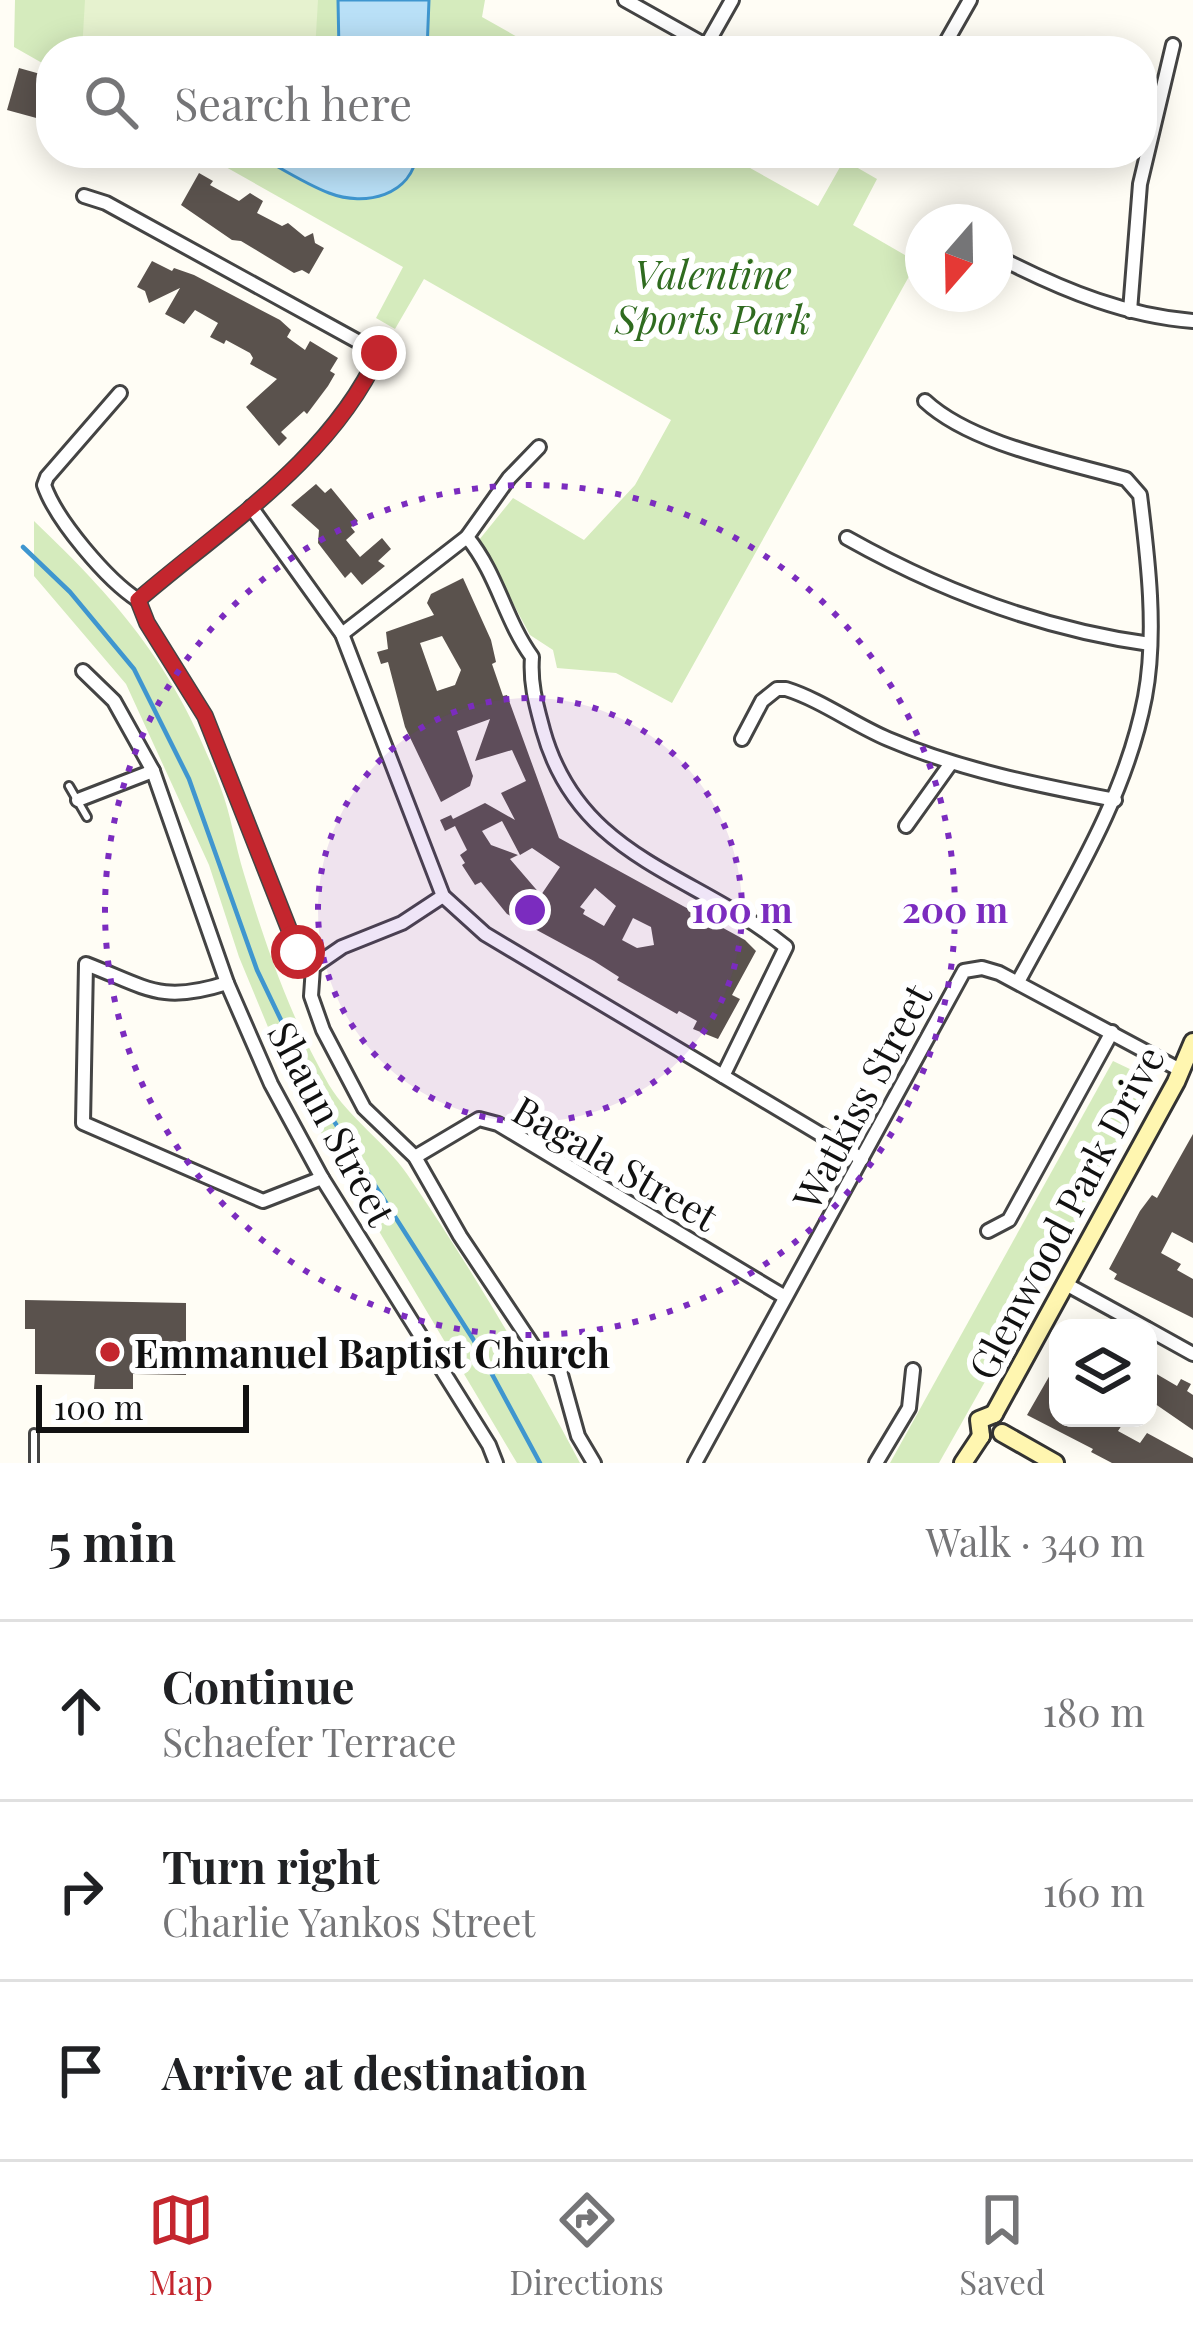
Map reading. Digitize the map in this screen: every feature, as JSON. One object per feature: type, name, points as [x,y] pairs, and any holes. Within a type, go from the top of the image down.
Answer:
[{"type":"street","points":[[625,0],[690,36]]},
{"type":"street","points":[[716,36],[732,0]]},
{"type":"street","points":[[950,36],[970,0]]},
{"type":"street","points":[[1157,102],[1173,45]]},
{"type":"street","points":[[1130,310],[1143,168]]},
{"type":"street","points":[[85,196],[379,353],[350,405],[322,439],[251,507],[138,600]]},
{"type":"street","points":[[1013,264],[1083,296],[1193,321]]},
{"type":"street","points":[[120,392],[47,477],[44,485],[52,505],[117,587],[138,600],[147,623],[205,716],[298,952],[313,967],[311,996],[322,1030],[364,1108],[415,1157],[460,1236],[544,1362],[560,1371],[578,1436],[594,1463]]},
{"type":"street","points":[[926,401],[940,415],[998,440],[1126,479],[1140,495],[1150,644],[1145,694],[1115,800],[1018,982]]},
{"type":"street","points":[[342,634],[467,537],[509,478],[539,447]]},
{"type":"street","points":[[251,507],[342,634],[443,896],[485,934],[862,1159]]},
{"type":"street","points":[[467,537],[490,568],[512,629],[532,657],[530,685],[560,779],[597,828],[786,947],[723,1076]]},
{"type":"street","points":[[847,538],[947,589],[1012,614],[1093,636],[1150,644]]},
{"type":"street","name":"Shaun Street","points":[[83,671],[114,700],[154,771],[227,983],[271,1084],[322,1178],[496,1463]]},
{"type":"street","points":[[742,739],[762,701],[777,689],[786,689],[872,732],[950,763],[1115,800]]},
{"type":"street","points":[[906,826],[950,763]]},
{"type":"street","points":[[78,800],[154,771]]},
{"type":"street","points":[[313,967],[342,947],[402,923],[443,896]]},
{"type":"street","points":[[227,983],[192,994],[167,995],[86,964],[83,1123],[263,1201],[322,1178]]},
{"type":"street","name":"Watkiss Street","points":[[694,1463],[964,971],[982,968],[1018,982],[1182,1071]]},
{"type":"street","points":[[988,1231],[1009,1220],[1112,1032]]},
{"type":"street","name":"Glenwood Park Drive","points":[[994,1414],[1182,1071],[1193,1042]]},
{"type":"street","name":"Bagala Street","points":[[415,1157],[479,1119],[498,1124],[785,1297]]},
{"type":"street","points":[[1064,1283],[1129,1319]]},
{"type":"street","points":[[1157,1334],[1193,1354]]},
{"type":"street","points":[[876,1463],[909,1408],[913,1370]]},
{"type":"street","points":[[994,1414],[1003,1422],[1002,1433],[992,1440],[981,1436],[979,1420],[994,1414]]},
{"type":"street","points":[[1002,1433],[1054,1463]]},
{"type":"street","name":"Glenwood Park Drive","points":[[963,1463],[981,1436]]},
{"type":"lane","points":[[69,786],[87,817]]},
{"type":"lane","points":[[34,1433],[34,1463]]},
{"type":"green space","points":[[15,0],[485,0],[482,17],[516,36],[36,36],[36,59],[14,47]]},
{"type":"green space","points":[[85,0],[318,0],[316,36],[83,36]]},
{"type":"green space","name":"Valentine Sports Park","points":[[228,168],[750,168],[818,206],[839,168],[858,168],[877,179],[853,225],[905,255],[905,284],[672,703],[616,673],[557,668],[553,650],[530,635],[479,540],[513,498],[584,540],[635,485],[671,420],[424,279],[395,329],[376,318],[403,267]]},
{"type":"green space","points":[[34,521],[120,611],[185,707],[220,786],[271,955],[315,1060],[337,1097],[398,1162],[430,1209],[498,1316],[580,1463],[517,1463],[292,1085],[239,957],[209,865],[126,684],[34,576]]},
{"type":"green space","points":[[1113,1061],[1155,1081],[939,1463],[890,1463]]},
{"type":"water","points":[[338,0],[429,0],[428,36],[339,36]]},
{"type":"water","points":[[280,168],[413,168],[396,188],[371,198],[343,197]]},
{"type":"building","points":[[19,68],[36,73],[36,118],[7,110]]},
{"type":"building","points":[[199,173],[239,201],[250,193],[263,201],[257,213],[282,226],[288,223],[305,237],[313,233],[315,243],[324,248],[309,274],[294,273],[232,240],[181,205]]},
{"type":"building","points":[[152,261],[194,275],[280,320],[291,330],[287,337],[305,350],[310,341],[338,358],[328,386],[307,414],[304,411],[281,432],[287,438],[279,446],[246,407],[277,379],[250,364],[250,353],[210,337],[218,323],[195,310],[184,324],[165,314],[180,288],[149,303],[145,291],[137,287]]},
{"type":"building","points":[[316,484],[325,493],[331,488],[358,521],[346,540],[360,557],[382,538],[391,549],[378,561],[385,566],[362,585],[351,572],[345,578],[318,543],[319,530],[291,505]]},
{"type":"building","points":[[463,578],[491,640],[496,662],[492,664],[559,838],[745,940],[756,951],[732,995],[740,999],[718,1039],[693,1029],[697,1021],[677,1014],[507,914],[481,882],[475,885],[462,865],[460,855],[467,850],[455,826],[445,831],[440,820],[451,815],[453,819],[485,803],[515,820],[501,793],[526,781],[512,750],[475,761],[490,719],[457,731],[473,776],[470,786],[441,802],[405,727],[388,662],[381,664],[377,652],[388,649],[386,632],[434,615],[427,603],[431,594]],"holes":[[[442,636],[461,670],[455,685],[437,691],[420,643]],[[502,821],[520,855],[532,848],[560,867],[541,895],[510,859],[518,855],[491,845],[482,831]],[[595,888],[616,906],[604,926],[583,914],[580,907]],[[633,918],[651,927],[654,945],[637,948],[622,940]]]},
{"type":"building","points":[[1193,1134],[1193,1243],[1172,1232],[1161,1253],[1181,1264],[1177,1270],[1193,1279],[1193,1318],[1114,1279],[1117,1274],[1109,1269],[1140,1211],[1152,1195],[1157,1198]]},
{"type":"building","name":"Emmanuel Baptist Church","points":[[25,1300],[186,1303],[186,1375],[133,1374],[133,1389],[94,1389],[95,1375],[35,1374],[35,1329],[25,1329]]},
{"type":"building","points":[[1157,1374],[1177,1386],[1181,1379],[1191,1384],[1187,1391],[1193,1395],[1193,1430],[1157,1405]]},
{"type":"building","points":[[1049,1377],[1049,1426],[1027,1415]]},
{"type":"building","points":[[1050,1427],[1121,1427],[1118,1431],[1140,1443],[1147,1433],[1193,1458],[1193,1463],[1112,1463],[1091,1452],[1093,1449]]},
{"type":"waterway","points":[[23,547],[70,592],[134,669],[189,779],[257,970],[316,1093],[473,1339],[540,1463]]},
{"type":"place","name":"Emmanuel Baptist Church","points":[[110,1352]]},
{"type":"route","points":[[298,952],[205,716],[147,623],[138,600],[251,507],[322,439],[350,405],[379,353]]}]
